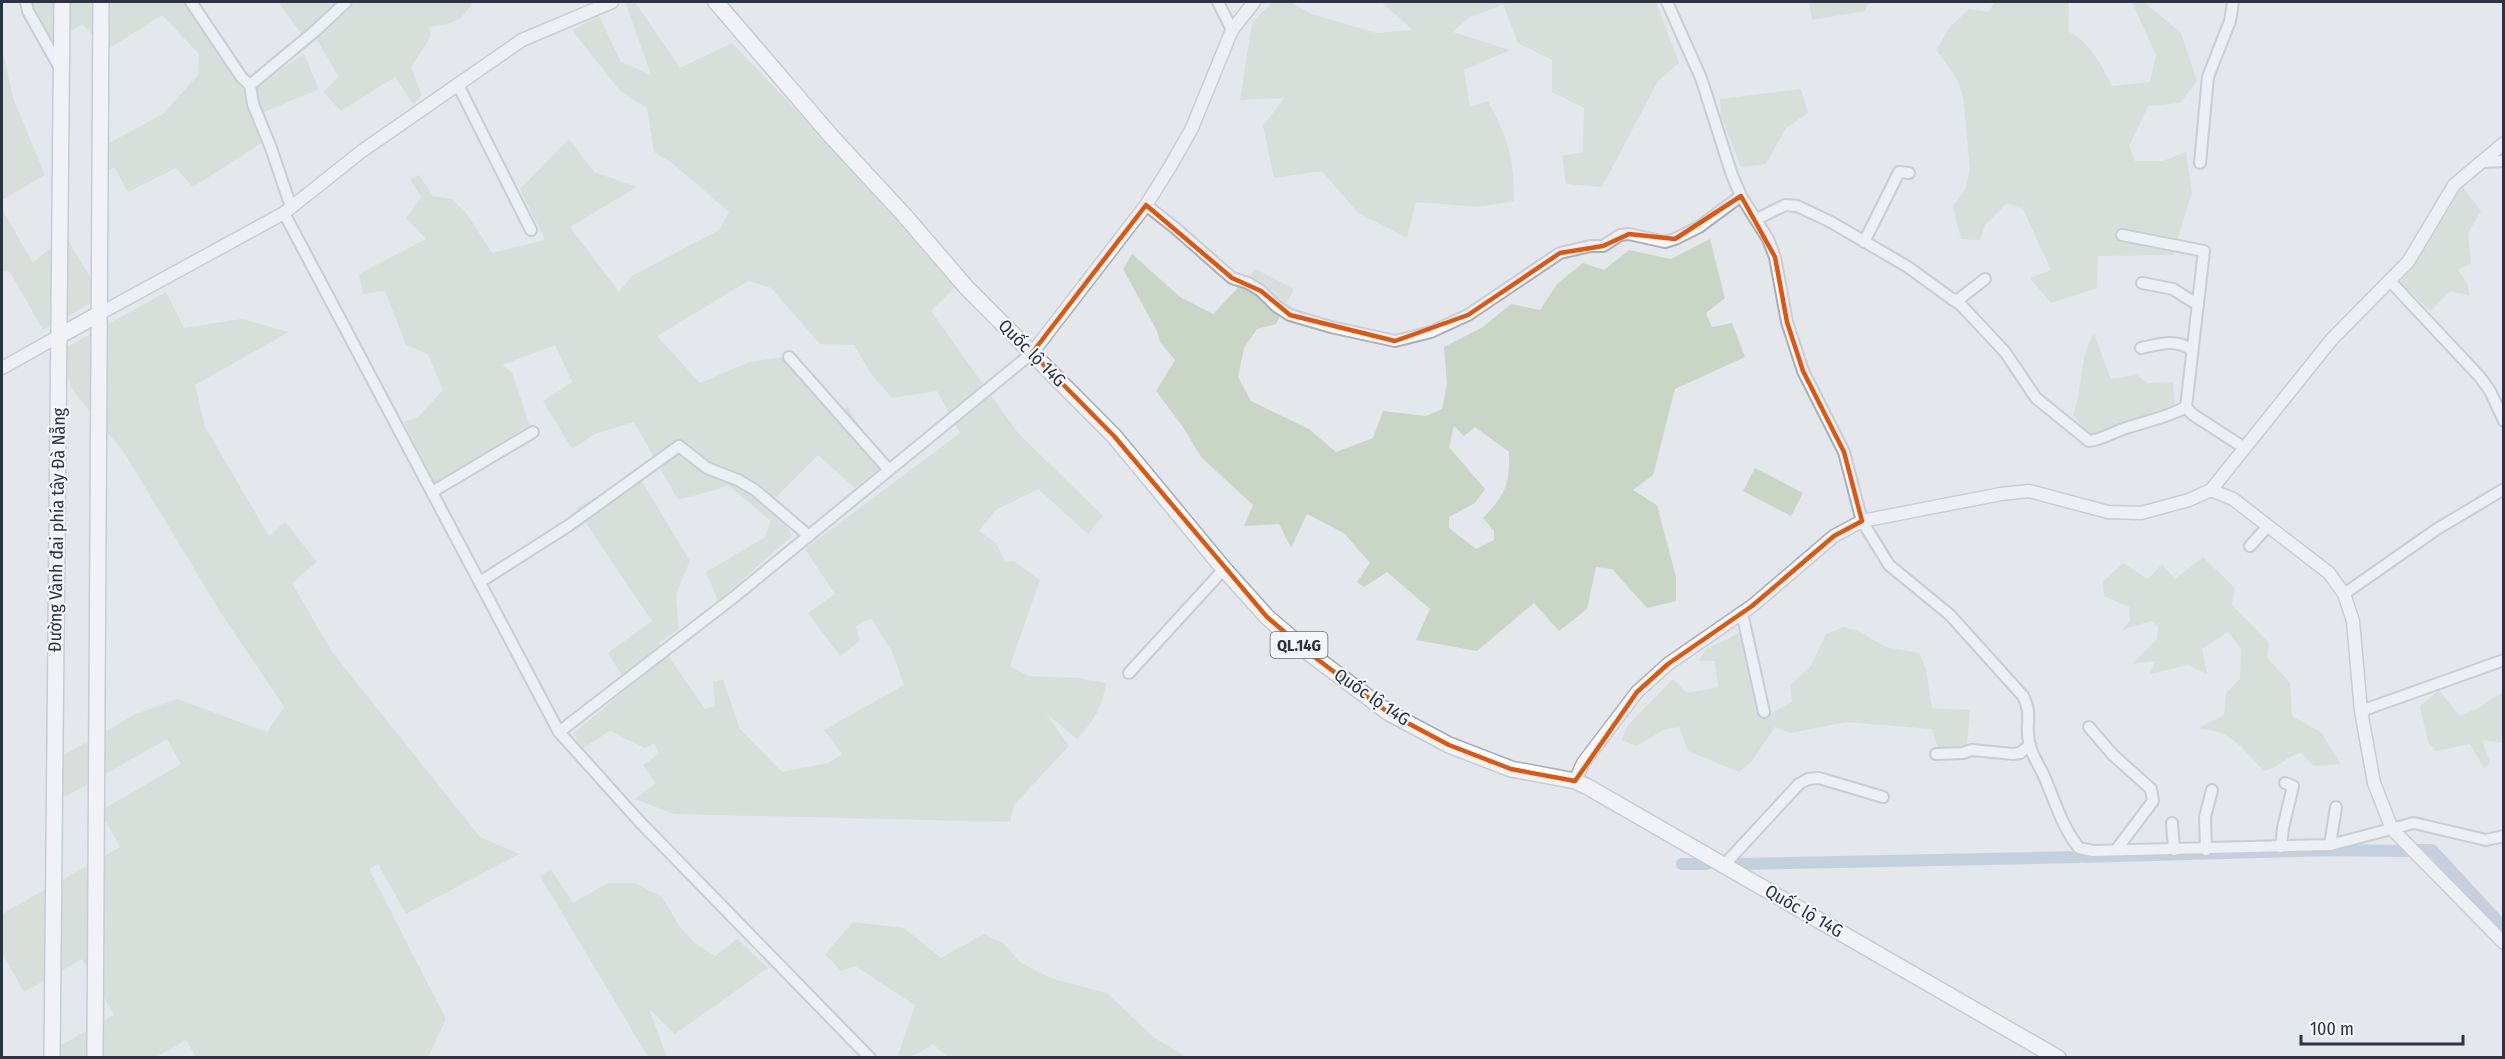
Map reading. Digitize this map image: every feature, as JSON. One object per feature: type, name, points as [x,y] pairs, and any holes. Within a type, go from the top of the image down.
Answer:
[{"type":"main road","name":"Đường Vành đai phía tây Đà Nẵng","points":[[52,1058],[62,2]]},
{"type":"main road","points":[[95,1058],[101,2]]},
{"type":"main road","name":"Quốc lộ 14G","points":[[717,2],[831,136],[905,216],[966,287],[1114,436],[1224,569],[1267,616],[1309,653],[1389,713],[1449,745],[1511,769],[1575,781],[1725,864],[2058,1058]]},
{"type":"main road","points":[[59,336],[99,314]]},
{"type":"street","points":[[26,2],[28,11],[62,71]]},
{"type":"street","points":[[191,2],[242,78],[250,85],[253,104],[287,210],[559,732],[639,822],[870,1058]]},
{"type":"street","points":[[250,85],[346,2]]},
{"type":"street","points":[[99,314],[287,210],[362,151],[522,40],[612,2]]},
{"type":"street","points":[[1218,2],[1232,30]]},
{"type":"street","points":[[559,732],[734,597],[1032,353],[1146,205],[1192,128],[1232,30],[1254,2]]},
{"type":"street","points":[[1667,2],[1701,78],[1731,175],[1741,196],[1757,219],[1775,257],[1787,322],[1803,371],[1844,452],[1862,521],[1889,565],[1950,615],[2023,696],[2029,708],[2030,746],[2055,801],[2057,813],[2079,848],[2092,851],[2206,850],[2330,845],[2414,823],[2486,840],[2504,836]]},
{"type":"street","points":[[2200,163],[2208,77],[2230,21],[2233,2]]},
{"type":"street","points":[[458,85],[531,230]]},
{"type":"street","points":[[1575,781],[1583,763],[1638,692],[1668,664],[1742,613],[1834,536],[1862,521],[2001,494],[2030,491],[2108,512],[2142,513],[2189,500],[2211,490],[2243,447],[2332,339],[2408,262],[2454,185],[2504,143]]},
{"type":"street","points":[[2481,162],[2504,161]]},
{"type":"street","points":[[1864,242],[1899,172],[1909,173]]},
{"type":"street","points":[[1146,205],[1232,278],[1248,283],[1261,291],[1276,306],[1290,315],[1395,341],[1431,332],[1468,315],[1560,253],[1590,246],[1603,246],[1620,235],[1629,234],[1665,242],[1675,239],[1699,227],[1741,196]]},
{"type":"street","points":[[1757,219],[1792,204],[1831,222],[1908,267],[1961,305],[2005,352],[2036,398],[2089,441],[2125,428],[2168,417],[2186,407]]},
{"type":"street","points":[[2122,236],[2204,251],[2186,407],[2192,414],[2243,447]]},
{"type":"street","points":[[1952,299],[1958,300],[1985,279]]},
{"type":"street","points":[[2389,280],[2480,377],[2490,391],[2504,422]]},
{"type":"street","points":[[2142,283],[2173,289],[2198,306]]},
{"type":"street","points":[[2,368],[59,336]]},
{"type":"street","points":[[2141,348],[2162,343],[2176,343],[2192,350]]},
{"type":"street","points":[[789,357],[888,470]]},
{"type":"street","points":[[432,492],[533,432]]},
{"type":"street","points":[[480,582],[568,526],[679,446],[707,468],[738,480],[755,490],[808,536]]},
{"type":"street","points":[[2344,594],[2437,529],[2504,489]]},
{"type":"street","points":[[2211,490],[2233,499],[2329,573],[2344,594],[2354,621],[2361,711],[2374,783],[2392,829],[2504,943]]},
{"type":"street","points":[[2250,546],[2268,526]]},
{"type":"street","points":[[1130,673],[1224,569]]},
{"type":"street","points":[[1742,613],[1764,712]]},
{"type":"street","points":[[2361,711],[2504,660]]},
{"type":"street","points":[[2089,727],[2113,754],[2151,789],[2154,796],[2153,801],[2116,850]]},
{"type":"street","points":[[1936,754],[1963,753],[1972,750],[2013,754],[2020,753],[2030,746]]},
{"type":"street","points":[[1725,864],[1799,784],[1808,779],[1819,778],[1883,797]]},
{"type":"street","points":[[2281,847],[2293,786],[2285,783]]},
{"type":"street","points":[[2206,850],[2205,817],[2212,790]]},
{"type":"street","points":[[2330,845],[2336,807]]},
{"type":"street","points":[[2172,823],[2174,850]]},
{"type":"highlighted area","points":[[1741,196],[1775,257],[1787,322],[1803,371],[1844,452],[1862,521],[1834,536],[1752,606],[1668,664],[1637,692],[1575,781],[1558,779],[1511,769],[1449,745],[1389,713],[1309,653],[1267,617],[1114,436],[1032,353],[1146,205],[1232,278],[1261,291],[1290,315],[1395,341],[1468,315],[1560,253],[1603,246],[1629,234],[1675,239]]},
{"type":"green space","points":[[31,2],[186,2],[245,93],[304,54],[319,89],[262,113],[266,140],[193,187],[176,168],[128,192],[114,167],[107,172],[109,143],[163,114],[198,75],[199,54],[162,15],[107,50],[82,24],[52,44]]},
{"type":"green space","points":[[278,2],[340,2],[303,36]]},
{"type":"green space","points":[[355,2],[474,2],[460,19],[444,25],[429,27],[431,36],[411,67],[422,96],[413,104],[395,77],[341,111],[323,92],[339,77],[316,38]]},
{"type":"green space","points":[[635,2],[680,68],[732,43],[819,134],[956,286],[931,311],[1018,433],[1103,516],[1088,534],[1038,489],[996,510],[979,531],[996,543],[1005,562],[1014,561],[1040,580],[1010,666],[1028,676],[1079,678],[1106,683],[1096,714],[1077,739],[1046,713],[1069,746],[1014,805],[1010,822],[674,814],[635,799],[656,783],[643,765],[659,754],[654,743],[645,748],[610,731],[581,749],[574,733],[629,687],[608,653],[652,621],[576,508],[638,475],[690,561],[676,594],[679,629],[659,643],[705,709],[715,706],[713,682],[723,680],[740,729],[782,772],[828,763],[842,754],[824,730],[904,685],[892,652],[871,618],[856,626],[860,641],[840,656],[808,613],[835,594],[805,549],[960,433],[937,391],[892,398],[871,374],[854,345],[820,344],[771,288],[748,281],[657,336],[700,383],[749,362],[783,357],[837,413],[848,407],[882,466],[855,488],[818,455],[773,500],[792,536],[718,601],[706,572],[764,538],[771,521],[729,486],[678,500],[634,422],[595,434],[572,449],[543,401],[572,382],[555,345],[502,365],[512,372],[531,430],[439,494],[404,422],[418,417],[443,390],[428,354],[406,345],[385,291],[363,294],[359,274],[426,239],[406,218],[421,197],[410,179],[419,175],[433,196],[452,199],[467,214],[492,253],[545,240],[520,189],[569,139],[594,172],[637,187],[570,227],[619,292],[632,276],[719,230],[729,212],[672,163],[654,152],[647,108],[620,91],[572,30],[599,16],[621,62],[651,75],[626,4]]},
{"type":"green space","points":[[1272,2],[1291,2],[1311,14],[1376,33],[1413,30],[1381,2],[1656,2],[1679,63],[1658,81],[1602,187],[1566,184],[1562,156],[1583,152],[1584,108],[1552,92],[1552,60],[1518,43],[1503,5],[1470,17],[1453,32],[1510,50],[1464,70],[1470,107],[1488,101],[1501,127],[1511,160],[1514,201],[1478,207],[1416,202],[1407,238],[1358,213],[1322,171],[1274,178],[1263,126],[1284,98],[1240,100],[1252,23]]},
{"type":"green space","points":[[1809,2],[1873,2],[1867,5],[1865,11],[1812,20]]},
{"type":"green space","points":[[1995,2],[2069,2],[2068,31],[2089,48],[2112,86],[2150,82],[2156,55],[2132,2],[2144,2],[2181,33],[2197,81],[2180,103],[2148,106],[2129,146],[2135,161],[2163,161],[2186,152],[2192,192],[2173,255],[2098,256],[2097,288],[2051,303],[2030,278],[2051,270],[2023,209],[2007,203],[1985,225],[1980,240],[1961,239],[1953,206],[1965,190],[1970,170],[1963,96],[1956,77],[1936,50],[1950,27],[1969,9],[1988,12]]},
{"type":"green space","points":[[2,48],[13,98],[45,175],[2,200]]},
{"type":"green space","points":[[1801,89],[1808,113],[1786,128],[1766,164],[1741,167],[1721,116],[1720,99]]},
{"type":"green space","points":[[2462,186],[2481,211],[2468,233],[2471,263],[2458,270],[2467,283],[2470,296],[2450,291],[2431,311],[2400,283]]},
{"type":"green space","points":[[2,209],[33,263],[65,235],[102,297],[43,330],[10,272],[2,271]]},
{"type":"green space","points":[[1710,239],[1725,298],[1706,313],[1712,327],[1732,323],[1745,357],[1675,389],[1653,475],[1633,490],[1657,505],[1676,577],[1676,601],[1647,608],[1612,569],[1596,567],[1587,609],[1559,631],[1534,603],[1477,651],[1416,640],[1430,609],[1387,572],[1364,587],[1357,582],[1370,563],[1344,533],[1307,514],[1291,548],[1279,524],[1244,526],[1253,505],[1201,457],[1183,427],[1156,391],[1175,360],[1160,342],[1157,331],[1123,269],[1132,254],[1180,297],[1213,314],[1256,269],[1294,289],[1276,324],[1257,329],[1244,348],[1238,377],[1251,401],[1309,429],[1336,452],[1373,438],[1383,411],[1426,416],[1442,409],[1447,384],[1444,347],[1483,327],[1511,304],[1540,310],[1557,284],[1583,263],[1604,270],[1629,250],[1671,259]],"holes":[[[1454,426],[1464,436],[1475,427],[1509,452],[1505,489],[1483,518],[1494,531],[1494,540],[1476,549],[1449,528],[1449,517],[1475,503],[1485,489],[1449,447]]]},
{"type":"green space","points":[[166,292],[184,328],[242,319],[289,332],[195,385],[205,427],[269,536],[285,522],[317,562],[292,583],[332,652],[480,837],[519,854],[406,914],[378,864],[369,869],[446,1019],[428,1057],[196,1057],[186,1040],[156,1057],[61,1057],[56,1048],[114,1015],[82,959],[24,992],[2,953],[2,914],[120,847],[100,811],[181,764],[167,739],[65,797],[46,765],[136,714],[177,699],[267,732],[284,707],[219,610],[125,454],[72,389],[58,352]]},
{"type":"green space","points":[[2094,334],[2111,379],[2137,375],[2148,383],[2173,382],[2175,404],[2096,434],[2089,434],[2073,415],[2079,394],[2083,363]]},
{"type":"green space","points":[[1755,468],[1803,493],[1791,516],[1743,491]]},
{"type":"green space","points":[[2203,557],[2235,588],[2232,605],[2269,643],[2267,657],[2290,683],[2292,716],[2321,732],[2341,764],[2314,766],[2301,753],[2264,771],[2227,736],[2216,731],[2198,728],[2224,715],[2226,693],[2240,679],[2241,649],[2228,632],[2202,649],[2207,674],[2188,665],[2150,674],[2155,661],[2132,664],[2157,639],[2158,626],[2151,621],[2122,630],[2130,621],[2129,607],[2104,596],[2103,582],[2123,563],[2148,579],[2162,564],[2175,579]]},
{"type":"green space","points":[[1843,627],[1858,631],[1886,647],[1919,653],[1926,669],[1932,708],[1970,710],[1967,745],[1938,749],[1932,729],[1846,722],[1791,733],[1775,727],[1752,761],[1739,772],[1688,751],[1679,727],[1664,730],[1636,746],[1622,740],[1627,726],[1673,679],[1687,693],[1718,687],[1715,661],[1699,661],[1705,650],[1739,633],[1761,719],[1792,702],[1790,685],[1811,666],[1826,634]]},
{"type":"green space","points":[[2439,690],[2460,716],[2503,692],[2503,743],[2482,740],[2490,762],[2484,769],[2470,744],[2436,751],[2428,742],[2420,706]]},
{"type":"green space","points":[[551,869],[573,903],[608,883],[635,883],[662,897],[680,927],[696,944],[715,956],[737,939],[768,968],[675,1034],[649,1009],[667,1057],[648,1057],[540,876]]},
{"type":"green space","points":[[853,922],[904,928],[941,958],[984,934],[1004,944],[1020,962],[1050,978],[1107,993],[1153,1037],[1187,1057],[948,1057],[933,1044],[912,1055],[898,1055],[915,1005],[855,966],[841,971],[825,954]]},
{"type":"waterway","points":[[2084,857],[2334,850],[2407,851]]},
{"type":"waterway","points":[[2419,850],[2432,850],[2504,928]]},
{"type":"waterway","points":[[1740,864],[2079,857]]},
{"type":"waterway","points":[[1682,864],[1707,864]]}]
